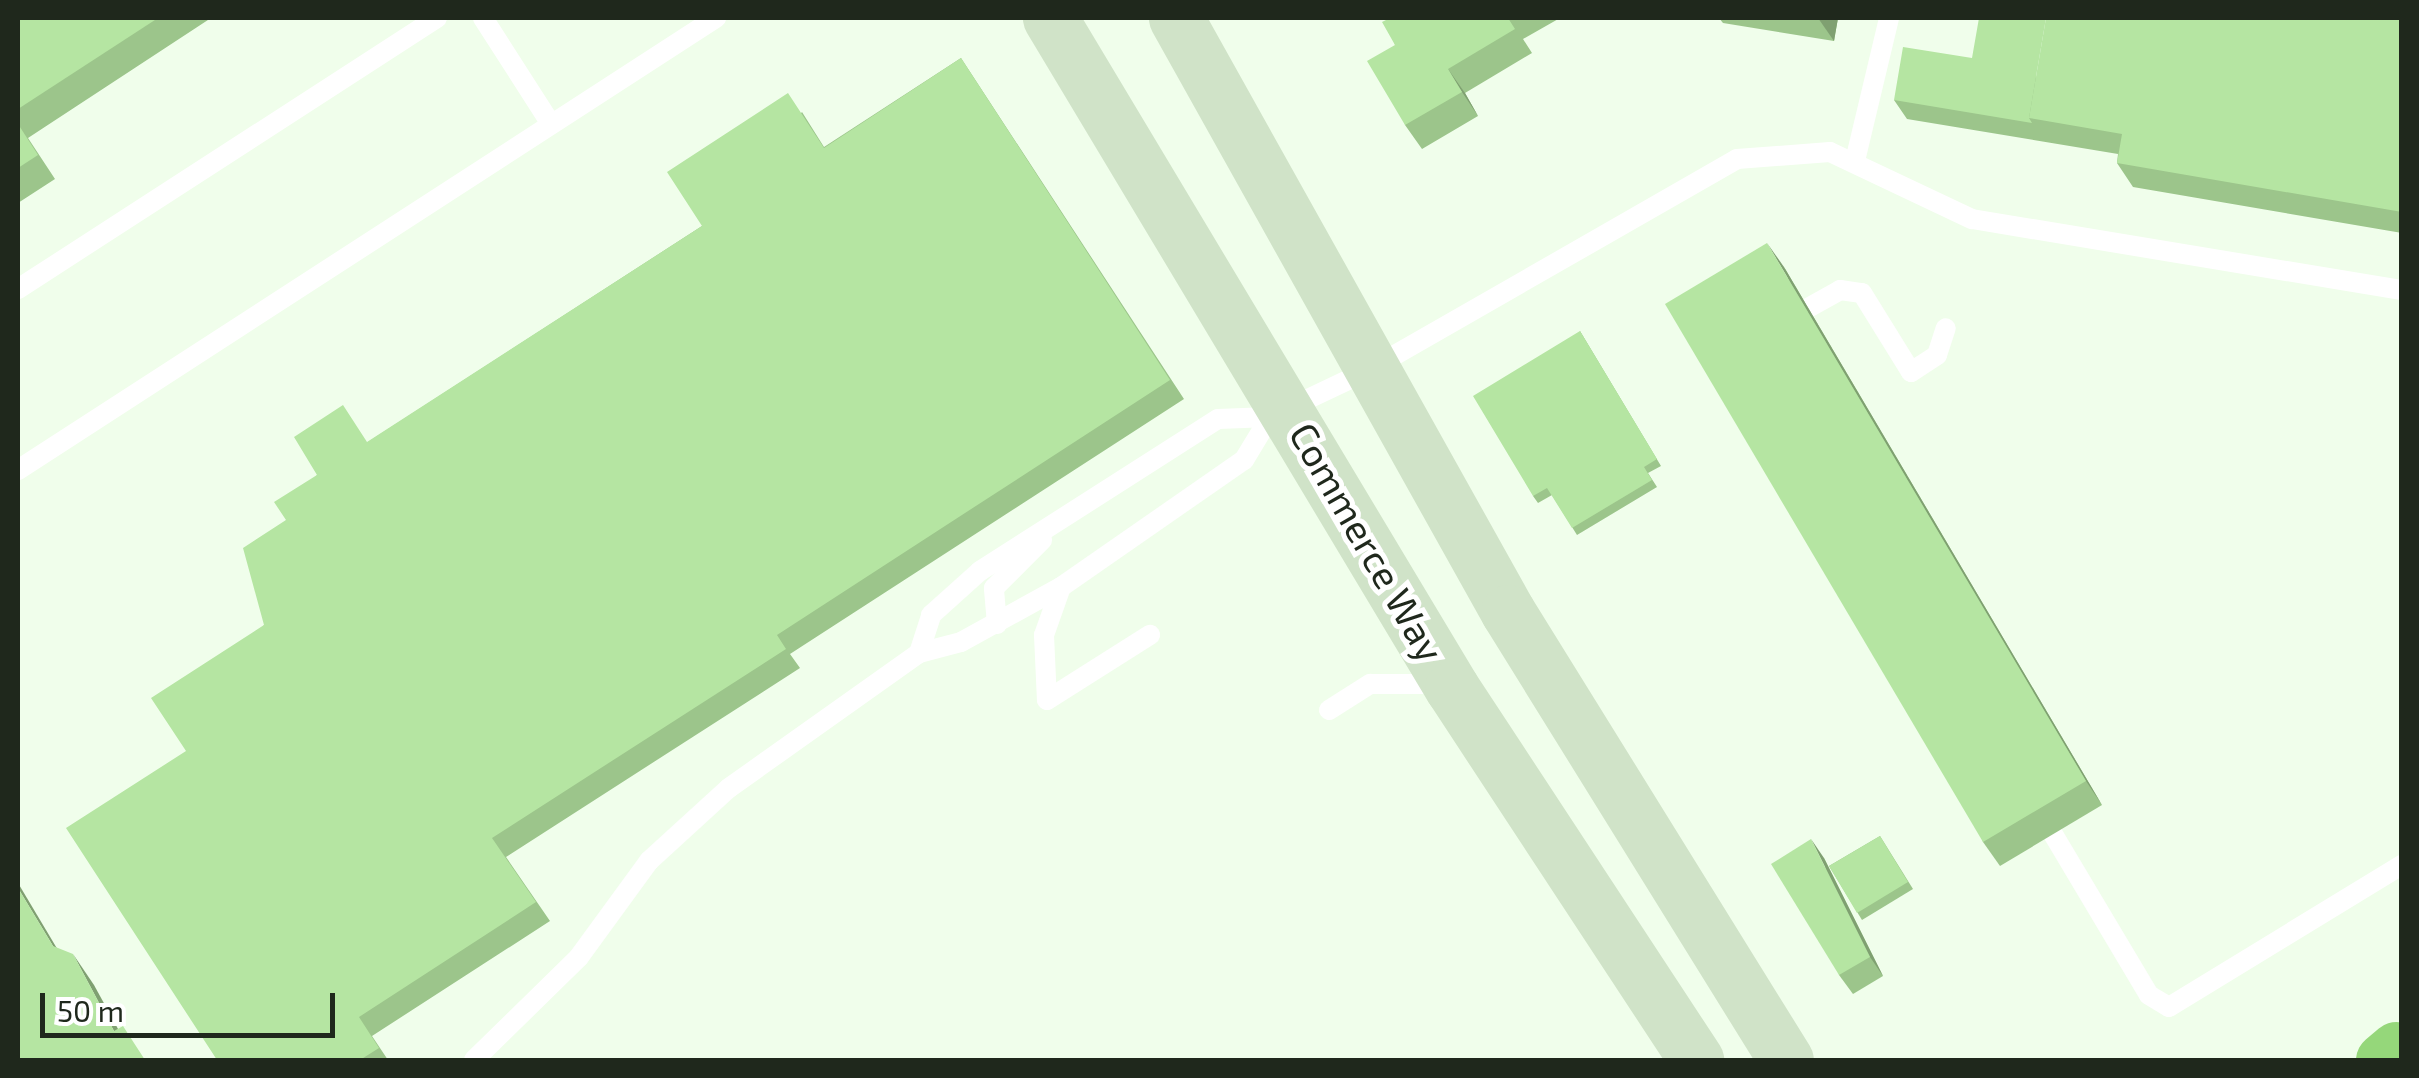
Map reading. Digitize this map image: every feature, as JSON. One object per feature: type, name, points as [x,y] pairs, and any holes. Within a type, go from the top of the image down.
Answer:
[{"type":"street","name":"Commerce Way","points":[[1050,18],[1279,412],[1452,688],[1696,1060]]},
{"type":"street","points":[[1177,18],[1367,371],[1786,1060]]},
{"type":"lane","points":[[18,288],[437,18]]},
{"type":"lane","points":[[483,18],[550,124]]},
{"type":"lane","points":[[18,470],[716,18]]},
{"type":"lane","points":[[1856,161],[1888,18]]},
{"type":"lane","points":[[918,653],[931,616],[1063,516],[1218,419],[1279,412],[1367,371],[1737,159],[1809,150],[1856,161],[1972,218],[2402,290]]},
{"type":"lane","points":[[1808,308],[1840,290],[1862,294],[1911,372],[1936,355],[1946,328]]},
{"type":"lane","points":[[474,1060],[580,957],[649,861],[702,812],[918,653],[996,624],[1061,587],[1244,460],[1279,412]]},
{"type":"lane","points":[[996,624],[994,588],[1063,516]]},
{"type":"lane","points":[[1061,587],[1044,635],[1047,700],[1150,635]]},
{"type":"lane","points":[[1329,710],[1370,684],[1412,677],[1452,688]]},
{"type":"lane","points":[[2053,834],[2149,995],[2168,1007],[2402,865]]},
{"type":"building","points":[[18,18],[158,18],[18,109]]},
{"type":"building","points":[[1390,18],[1508,18],[1515,29],[1448,69],[1462,92],[1405,125],[1367,61],[1395,45],[1382,22]]},
{"type":"building","points":[[1979,18],[2046,18],[2029,118],[2032,123],[1894,100],[1903,47],[1972,58]]},
{"type":"building","points":[[2046,18],[2402,18],[2402,212],[2117,163],[2122,134],[2029,118]]},
{"type":"building","points":[[961,58],[1170,380],[777,635],[786,649],[492,838],[536,902],[359,1017],[379,1048],[360,1060],[217,1060],[66,828],[186,751],[151,698],[264,625],[243,548],[286,520],[274,502],[317,475],[294,437],[343,405],[367,442],[702,226],[667,172],[788,93],[824,148]]},
{"type":"building","points":[[18,124],[38,155],[18,168]]},
{"type":"building","points":[[1767,243],[2086,781],[1983,842],[1665,304]]},
{"type":"building","points":[[1580,331],[1657,459],[1644,467],[1652,480],[1572,528],[1547,488],[1533,496],[1473,396]]},
{"type":"building","points":[[1880,836],[1908,882],[1857,913],[1829,866]]},
{"type":"building","points":[[1811,839],[1870,957],[1839,975],[1771,864]]},
{"type":"building","points":[[18,888],[53,946],[73,954],[114,1031],[123,1026],[145,1060],[18,1060]]}]
